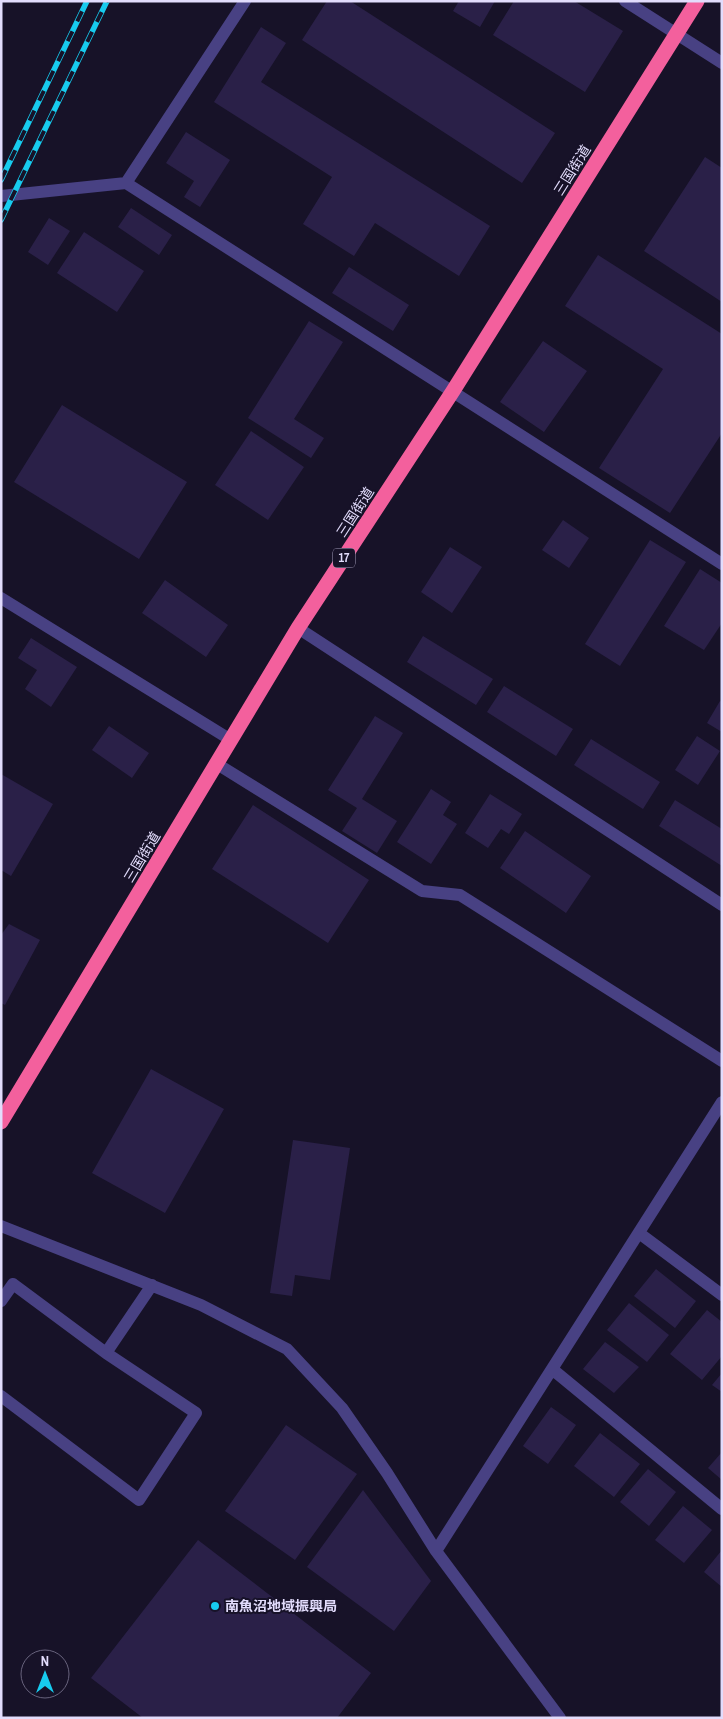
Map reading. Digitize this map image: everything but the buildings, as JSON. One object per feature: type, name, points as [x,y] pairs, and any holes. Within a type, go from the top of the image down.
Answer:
[{"type":"highway","name":"三国街道","points":[[1,1122],[298,628],[453,391],[697,1]]},
{"type":"street","points":[[126,183],[245,1]]},
{"type":"street","points":[[625,1],[722,63]]},
{"type":"street","points":[[1,196],[126,183],[722,564]]},
{"type":"street","points":[[1,598],[231,740]]},
{"type":"street","points":[[298,628],[722,904]]},
{"type":"street","points":[[217,764],[422,891],[460,895],[722,1061]]},
{"type":"street","points":[[436,1551],[722,1102]]},
{"type":"street","points":[[1,1226],[201,1305],[287,1349],[342,1408],[387,1473],[436,1551],[560,1718]]},
{"type":"street","points":[[639,1233],[722,1295]]},
{"type":"street","points":[[1,1301],[13,1284],[106,1353],[196,1413],[139,1500],[1,1396]]},
{"type":"street","points":[[106,1353],[152,1286]]},
{"type":"street","points":[[552,1369],[722,1509]]},
{"type":"railway","points":[[1,180],[87,1]]},
{"type":"railway","points":[[1,220],[107,1]]},
{"type":"place","name":"南魚沼地域振興局","points":[[215,1606]]}]
